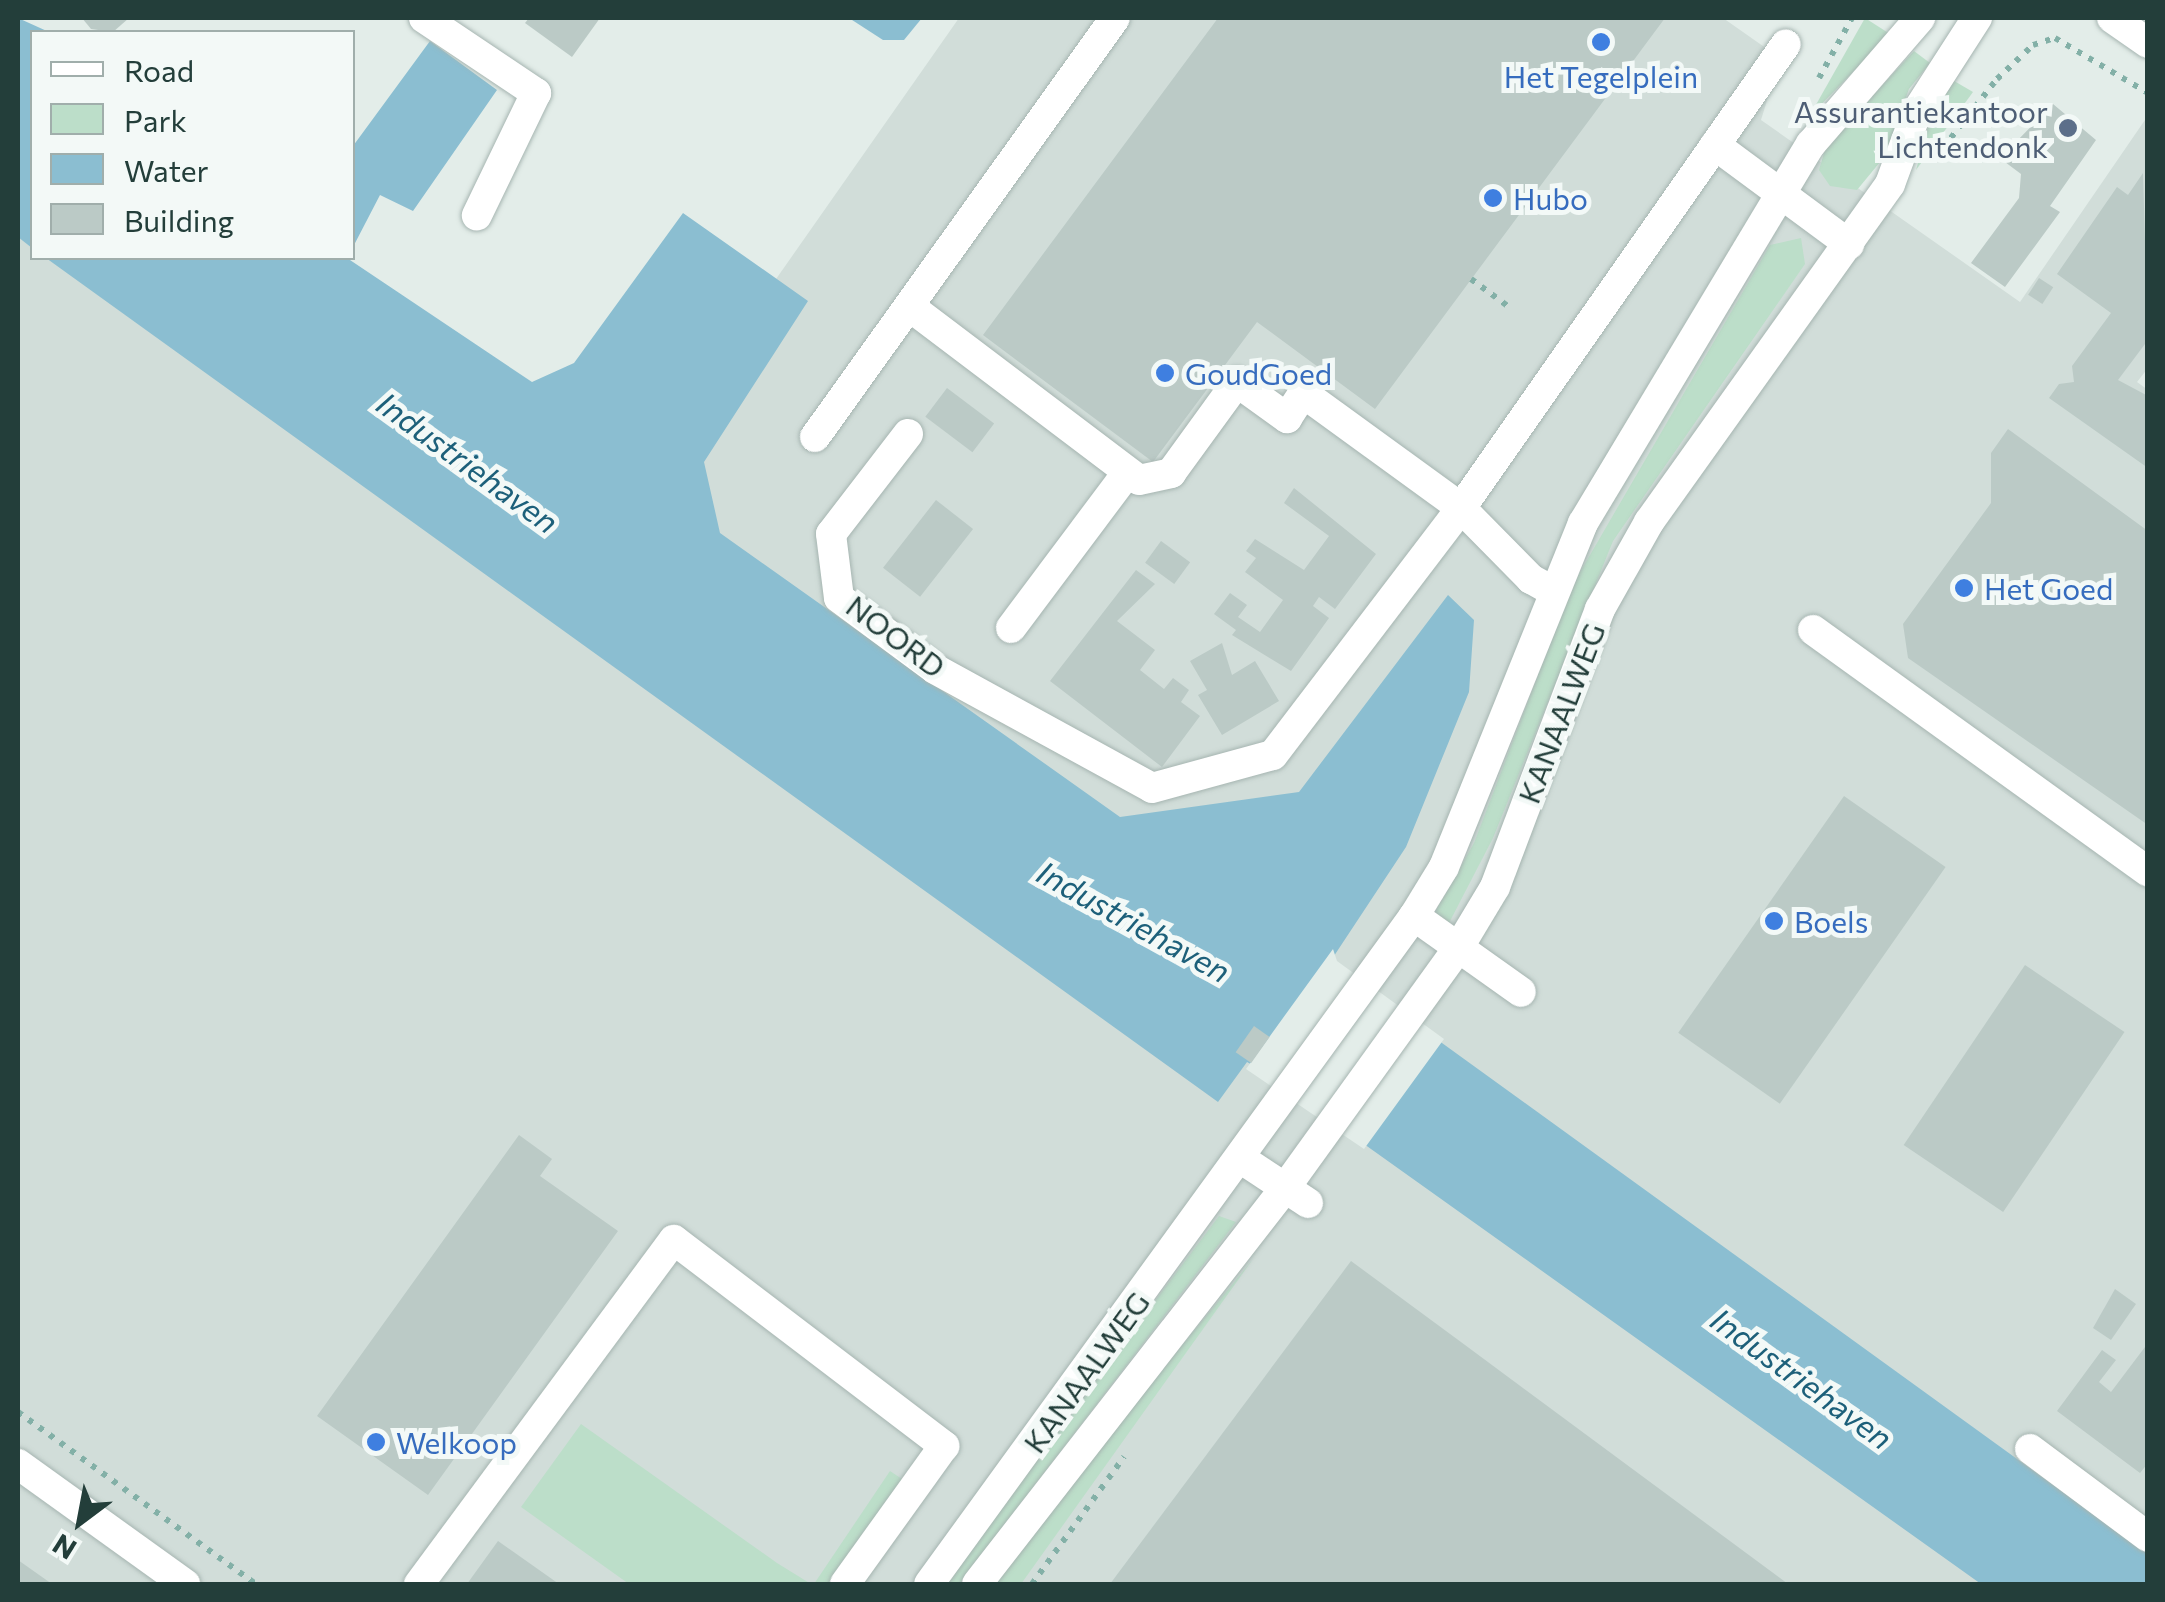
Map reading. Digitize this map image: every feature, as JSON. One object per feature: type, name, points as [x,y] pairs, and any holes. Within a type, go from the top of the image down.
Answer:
[{"type":"street","points":[[424,18],[536,93],[477,215]]},
{"type":"street","points":[[816,437],[1115,18]]},
{"type":"street","name":"KANAALWEG","points":[[930,1584],[1287,1098],[1414,916],[1444,867],[1551,590],[1583,523],[1811,144],[1920,18]]},
{"type":"street","name":"KANAALWEG","points":[[977,1584],[1297,1196],[1328,1128],[1460,947],[1495,887],[1600,609],[1649,522],[1890,184],[1938,72],[1977,18]]},
{"type":"street","points":[[2112,18],[2148,43]]},
{"type":"street","points":[[1462,508],[1786,44]]},
{"type":"street","points":[[1715,145],[1849,244]]},
{"type":"street","points":[[909,306],[1128,473],[1011,628]]},
{"type":"street","name":"KANAALWEG","points":[[1128,473],[1138,480],[1171,474],[1237,382],[1288,418],[1303,394],[1462,508],[1531,579],[1551,590]]},
{"type":"street","name":"NOORD","points":[[908,434],[830,534],[839,598],[935,669],[1152,788],[1272,754],[1462,508]]},
{"type":"street","points":[[1814,630],[2148,872]]},
{"type":"street","points":[[1414,916],[1521,992]]},
{"type":"street","points":[[1242,1160],[1297,1196]]},
{"type":"street","points":[[419,1584],[674,1240],[944,1446],[845,1584]]},
{"type":"street","points":[[2030,1450],[2148,1537]]},
{"type":"street","points":[[18,1464],[185,1584]]},
{"type":"path","points":[[1932,163],[1977,99],[2033,45],[2055,38],[2090,52],[2148,93]]},
{"type":"path","points":[[1471,279],[1508,307]]},
{"type":"path","points":[[18,1412],[256,1584]]},
{"type":"shaded area","points":[[959,18],[1723,18],[1780,58],[1761,120],[2020,302],[2147,117],[2148,368],[2137,382],[2148,390],[2147,1584],[18,1584],[18,171],[30,180],[30,260],[139,260],[570,573]]},
{"type":"green space","points":[[1865,18],[1890,34],[1809,117]]},
{"type":"green space","points":[[1914,51],[1930,63],[1909,89],[1885,156],[1857,190],[1830,186],[1819,170],[1826,146]]},
{"type":"green space","points":[[1949,78],[1973,92],[1916,170],[1932,112]]},
{"type":"green space","points":[[1801,238],[1805,264],[1613,541],[1493,838],[1449,923],[1434,914],[1474,843],[1572,586],[1770,245]]},
{"type":"green space","points":[[1219,1216],[1236,1222],[959,1584],[941,1584]]},
{"type":"green space","points":[[1253,1259],[1021,1584],[994,1584],[1175,1354]]},
{"type":"green space","points":[[581,1424],[811,1584],[629,1584],[521,1507]]},
{"type":"green space","points":[[890,1471],[905,1481],[833,1584],[814,1584]]},
{"type":"water","points":[[18,18],[45,30],[30,30],[30,246],[18,237]]},
{"type":"water","points":[[849,18],[922,18],[904,40],[883,40]]},
{"type":"water","points":[[430,41],[497,90],[413,211],[380,195],[355,243],[355,143]]},
{"type":"water","name":"Industriehaven","points":[[683,213],[808,301],[704,462],[720,533],[1120,817],[1299,792],[1448,595],[1474,620],[1469,692],[1406,847],[1330,962],[2147,1553],[2147,1584],[1981,1584],[1256,1067],[1247,1062],[1218,1102],[49,260],[350,260],[532,382],[574,363]]},
{"type":"pier","points":[[1333,949],[1337,961],[1444,1039],[1364,1149],[1246,1069]]},
{"type":"building","points":[[82,18],[129,18],[115,30],[91,29]]},
{"type":"building","points":[[529,18],[600,18],[572,57],[525,23]]},
{"type":"building","points":[[1218,18],[1665,18],[1375,409],[1257,322],[1153,462],[983,335]]},
{"type":"building","points":[[2053,104],[2096,140],[2050,206],[2060,212],[2005,287],[1971,263],[2019,198],[2021,174],[2005,162],[2013,145]]},
{"type":"building","points":[[2143,173],[2148,340],[2118,380],[2148,396],[2148,468],[2049,398],[2059,384],[2074,382],[2072,366],[2111,313],[2057,274],[2117,187],[2128,195]]},
{"type":"building","points":[[2039,278],[2053,287],[2042,304],[2028,295]]},
{"type":"building","points":[[947,388],[994,424],[972,452],[925,417]]},
{"type":"building","points":[[2008,429],[2148,531],[2148,825],[1908,658],[1903,624],[1991,503],[1991,453]]},
{"type":"building","points":[[1294,488],[1376,554],[1335,609],[1319,597],[1313,606],[1329,618],[1291,671],[1232,635],[1236,630],[1214,614],[1230,593],[1247,605],[1238,617],[1260,632],[1283,600],[1245,572],[1256,558],[1246,551],[1255,539],[1304,570],[1329,536],[1284,503]]},
{"type":"building","points":[[936,500],[973,529],[920,597],[883,568]]},
{"type":"building","points":[[1161,541],[1190,562],[1174,584],[1145,563]]},
{"type":"building","points":[[1136,570],[1155,584],[1117,621],[1155,650],[1140,670],[1164,689],[1173,678],[1189,690],[1181,702],[1200,716],[1162,767],[1050,681]]},
{"type":"building","points":[[1222,643],[1232,675],[1255,661],[1279,701],[1222,735],[1198,695],[1207,690],[1190,661]]},
{"type":"building","points":[[1844,796],[1946,867],[1780,1104],[1678,1033]]},
{"type":"building","points":[[2025,965],[2124,1032],[2003,1212],[1904,1145]]},
{"type":"building","points":[[1254,1026],[1270,1037],[1251,1063],[1236,1052]]},
{"type":"building","points":[[519,1135],[552,1159],[540,1176],[618,1231],[428,1495],[317,1416]]},
{"type":"building","points":[[1351,1261],[1465,1345],[1788,1584],[1110,1584]]},
{"type":"building","points":[[2115,1289],[2136,1304],[2111,1340],[2093,1328]]},
{"type":"building","points":[[2148,1343],[2148,1463],[2140,1473],[2057,1411],[2102,1350],[2116,1360],[2099,1382],[2111,1392]]},
{"type":"building","points":[[498,1541],[559,1584],[467,1584]]},
{"type":"building","points":[[18,1560],[52,1584],[18,1584]]},
{"type":"place","name":"Het Tegelplein","points":[[1601,42]]},
{"type":"place","name":"Assurantiekantoor Lichtendonk","points":[[2068,128]]},
{"type":"place","name":"Hubo","points":[[1493,198]]},
{"type":"place","name":"GoudGoed","points":[[1165,373]]},
{"type":"place","name":"Het Goed","points":[[1964,588]]},
{"type":"place","name":"Boels","points":[[1774,921]]},
{"type":"place","name":"Welkoop","points":[[376,1442]]}]
